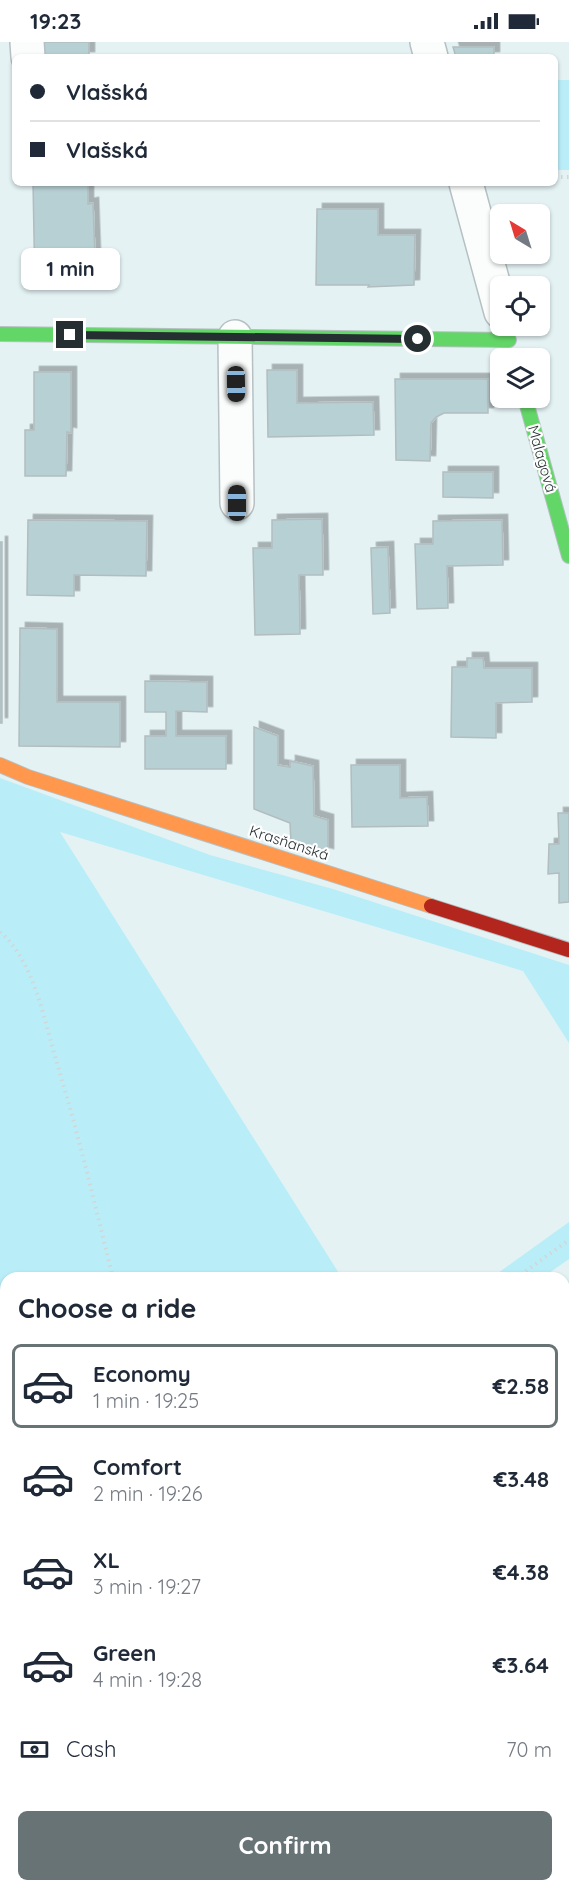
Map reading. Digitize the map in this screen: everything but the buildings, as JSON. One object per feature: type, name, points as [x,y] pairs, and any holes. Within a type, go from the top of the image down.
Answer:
[{"type":"street","points":[[467,186],[491,276]]},
{"type":"street","points":[[0,334],[235,337],[490,334]]},
{"type":"street","points":[[235,337],[237,503]]},
{"type":"street","name":"Malagová","points":[[528,408],[569,556]]},
{"type":"street","name":"Krasňanská","points":[[0,765],[28,777],[569,950]]},
{"type":"path","points":[[0,932],[8,939],[32,979],[78,1134],[112,1272]]},
{"type":"path","points":[[524,1272],[569,1240]]},
{"type":"shaded area","points":[[558,80],[569,80],[569,170],[558,170]]},
{"type":"shaded area","points":[[0,778],[210,855],[333,889],[569,965],[569,1043],[523,971],[60,832],[338,1272],[0,1272]]},
{"type":"shaded area","points":[[569,1222],[569,1259],[551,1272],[499,1272]]},
{"type":"traffic: fast","points":[[0,334],[509,340]]},
{"type":"traffic: fast","points":[[528,408],[569,556]]},
{"type":"traffic: slow","points":[[0,765],[28,777],[431,906]]},
{"type":"traffic: jam","points":[[431,906],[569,950]]},
{"type":"route","points":[[70,335],[418,339]]}]
